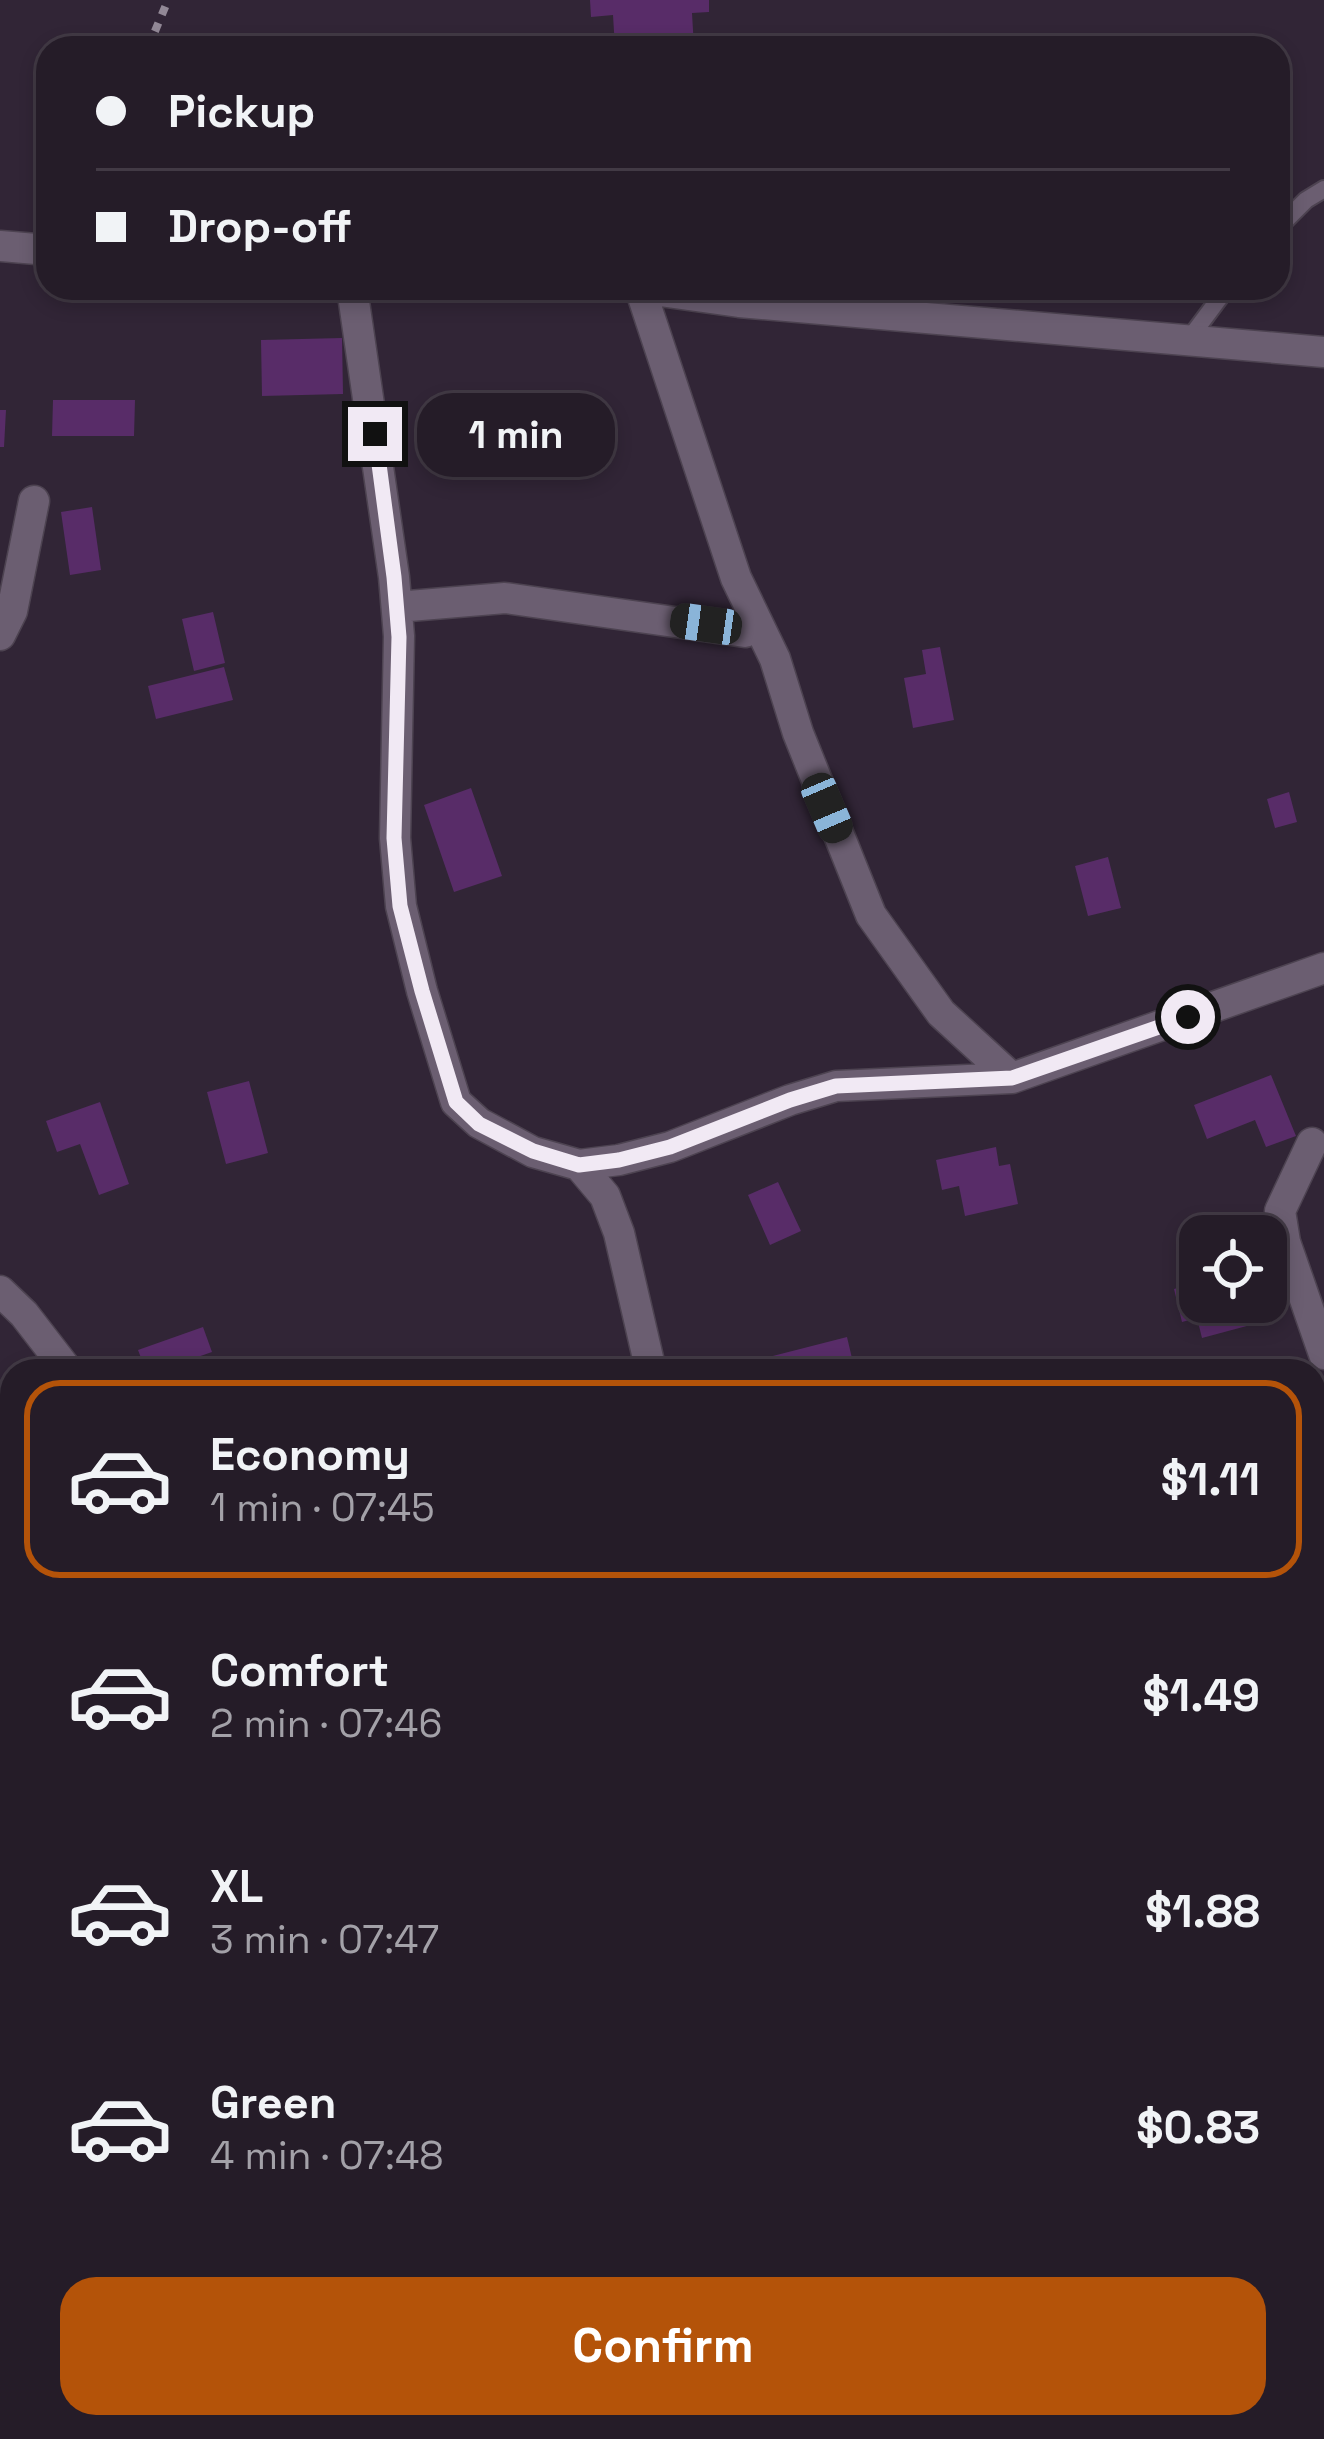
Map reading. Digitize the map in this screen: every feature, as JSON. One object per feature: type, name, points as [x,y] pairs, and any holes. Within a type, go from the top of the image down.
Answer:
[{"type":"street","points":[[0,246],[36,249]]},
{"type":"street","points":[[354,300],[397,607],[394,838],[400,906],[456,1102],[479,1124],[533,1151],[579,1165],[670,1147],[836,1086],[1012,1078],[1324,968]]},
{"type":"street","points":[[643,300],[736,578],[775,659],[798,733],[872,915],[940,1013],[1012,1078]]},
{"type":"street","points":[[725,300],[1324,352]]},
{"type":"street","points":[[0,635],[12,611],[34,501]]},
{"type":"street","points":[[397,607],[505,598],[745,632]]},
{"type":"street","points":[[1312,1143],[1280,1211],[1285,1242],[1324,1354]]},
{"type":"street","points":[[579,1165],[605,1196],[620,1233],[648,1359]]},
{"type":"street","points":[[0,1291],[59,1359]]},
{"type":"lane","points":[[1290,216],[1324,189]]},
{"type":"lane","points":[[1190,339],[1218,300]]},
{"type":"path","points":[[153,36],[168,0]]},
{"type":"building","points":[[590,0],[709,0],[709,12],[692,13],[693,36],[614,36],[613,15],[591,17]]},
{"type":"building","points":[[342,338],[343,394],[262,396],[261,340]]},
{"type":"building","points":[[53,400],[135,400],[134,436],[52,436]]},
{"type":"building","points":[[580,400],[583,464],[549,466],[545,403]]},
{"type":"building","points":[[0,410],[6,410],[4,447],[0,447]]},
{"type":"building","points":[[92,507],[101,570],[70,575],[61,512]]},
{"type":"building","points":[[213,612],[225,663],[194,671],[182,619]]},
{"type":"building","points":[[940,647],[954,720],[913,728],[904,678],[926,674],[922,650]]},
{"type":"building","points":[[224,667],[233,700],[156,719],[148,686]]},
{"type":"building","points":[[471,788],[502,876],[454,892],[424,805]]},
{"type":"building","points":[[1289,792],[1297,822],[1275,828],[1267,799]]},
{"type":"building","points":[[1108,857],[1121,908],[1088,916],[1075,866]]},
{"type":"building","points":[[1271,1075],[1296,1136],[1266,1147],[1255,1120],[1207,1139],[1194,1105]]},
{"type":"building","points":[[249,1081],[268,1153],[226,1164],[207,1092]]},
{"type":"building","points":[[100,1102],[129,1184],[99,1195],[80,1144],[57,1152],[46,1121]]},
{"type":"building","points":[[996,1147],[999,1166],[1010,1164],[1018,1204],[965,1216],[959,1186],[942,1190],[936,1160]]},
{"type":"building","points":[[778,1182],[801,1231],[770,1245],[748,1195]]},
{"type":"building","points":[[1198,1323],[1258,1323],[1202,1338]]},
{"type":"building","points":[[203,1327],[212,1352],[192,1359],[141,1359],[138,1350]]},
{"type":"building","points":[[847,1337],[852,1359],[761,1359]]},
{"type":"route","points":[[375,434],[399,637],[394,838],[400,906],[456,1102],[479,1124],[533,1151],[579,1165],[619,1160],[670,1147],[836,1086],[1012,1078],[1188,1017]]}]
